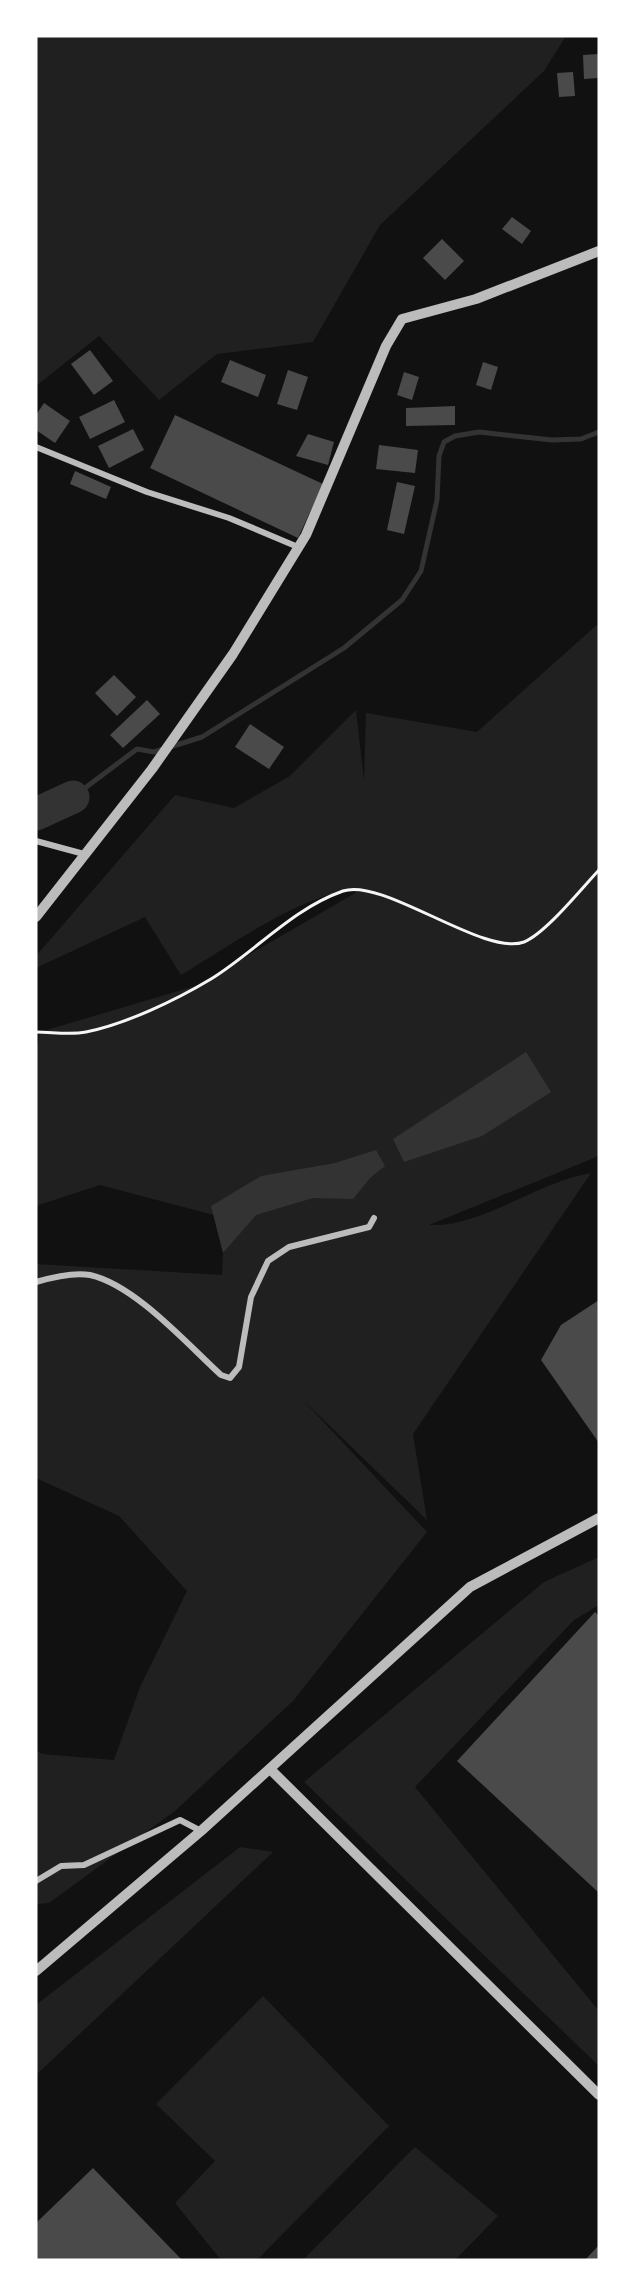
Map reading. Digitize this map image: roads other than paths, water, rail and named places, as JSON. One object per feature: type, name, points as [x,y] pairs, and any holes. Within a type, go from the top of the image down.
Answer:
[{"type":"street","points":[[36,917],[152,768],[233,654],[306,535],[386,346],[402,320],[476,299],[599,251]]},
{"type":"street","points":[[36,447],[147,492],[229,518],[298,547]]},
{"type":"street","points":[[36,841],[84,854]]},
{"type":"street","points":[[36,1282],[59,1275],[90,1275],[125,1289],[221,1375],[230,1378],[239,1367],[251,1297],[268,1261],[289,1247],[369,1227],[374,1218]]},
{"type":"street","points":[[36,1971],[201,1831],[470,1587],[599,1518]]},
{"type":"street","points":[[270,1769],[599,2094]]},
{"type":"street","points":[[36,1881],[61,1866],[84,1865],[180,1820],[201,1831]]},
{"type":"waterway","points":[[73,797],[137,749],[154,752],[202,737],[344,648],[402,600],[421,571],[437,500],[439,456],[444,442],[455,436],[479,432],[552,440],[581,439],[599,432]]},
{"type":"waterway","points":[[36,814],[73,797]]}]
